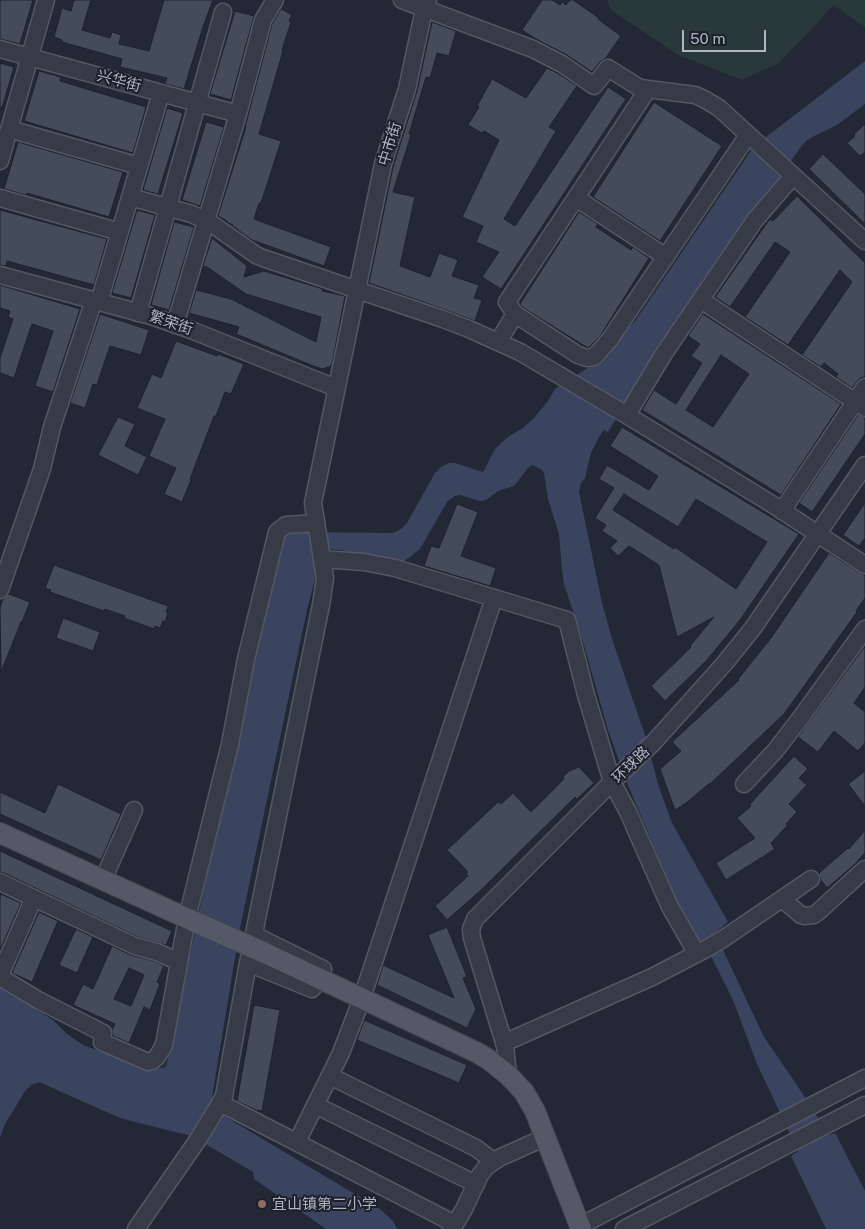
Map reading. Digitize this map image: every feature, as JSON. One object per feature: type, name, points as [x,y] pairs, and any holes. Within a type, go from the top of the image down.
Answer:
[{"type":"main road","points":[[0,833],[190,919],[256,958],[321,979],[488,1059],[508,1074],[520,1087],[536,1111],[581,1227]]},
{"type":"street","points":[[0,161],[46,0]]},
{"type":"street","points":[[175,324],[264,20],[275,0]]},
{"type":"street","points":[[402,0],[426,4],[533,48],[562,64],[594,86],[608,68],[640,88],[695,95],[704,99],[719,108],[865,241]]},
{"type":"street","name":"中市街","points":[[136,1229],[197,1141],[224,1096],[256,958],[254,935],[321,605],[325,578],[313,503],[383,164],[407,89],[426,4]]},
{"type":"street","points":[[138,312],[223,12]]},
{"type":"street","name":"兴华街","points":[[0,49],[238,114]]},
{"type":"street","points":[[648,89],[508,302],[515,314],[578,355],[592,358],[596,356],[610,339],[666,257],[752,138]]},
{"type":"street","points":[[0,590],[42,469],[52,427],[120,232],[161,93]]},
{"type":"street","points":[[9,129],[139,166]]},
{"type":"street","points":[[626,414],[663,355],[790,174]]},
{"type":"street","points":[[130,197],[192,214],[263,258],[443,319],[520,352],[626,414],[865,565]]},
{"type":"street","points":[[0,198],[120,232]]},
{"type":"street","points":[[576,198],[666,257]]},
{"type":"street","name":"繁荣街","points":[[0,275],[138,312],[175,324],[336,388]]},
{"type":"street","points":[[701,300],[860,405]]},
{"type":"street","points":[[498,342],[515,314]]},
{"type":"street","points":[[782,511],[860,405],[865,387]]},
{"type":"street","name":"环球路","points":[[508,1074],[504,1043],[472,938],[472,925],[479,914],[654,742],[724,664],[753,628],[865,465]]},
{"type":"street","points":[[34,898],[0,976],[38,1000],[103,1033],[102,1042],[148,1062],[152,1061],[157,1057],[164,1045],[179,962],[230,744],[246,659],[277,532],[286,525],[317,525]]},
{"type":"street","points":[[322,557],[395,568],[566,620],[586,695],[615,780],[669,905],[700,952]]},
{"type":"street","points":[[297,1142],[341,1053],[362,998],[494,598]]},
{"type":"street","points":[[744,784],[775,751],[832,677],[865,630]]},
{"type":"street","points":[[103,880],[134,810]]},
{"type":"street","points":[[782,899],[801,915],[814,915],[865,870]]},
{"type":"street","points":[[504,1043],[652,977],[700,952],[723,939],[811,879]]},
{"type":"street","points":[[0,882],[135,946],[157,952],[179,962]]},
{"type":"street","points":[[254,935],[323,969],[321,979]]},
{"type":"street","points":[[330,1076],[476,1148],[493,1161]]},
{"type":"street","points":[[581,1227],[865,1078]]},
{"type":"street","points":[[315,1105],[476,1184]]},
{"type":"street","points":[[624,1229],[865,1105]]},
{"type":"street","points":[[218,1106],[297,1142],[453,1227],[483,1170],[493,1161],[546,1137]]},
{"type":"shaded area","points":[[607,0],[865,0],[865,27],[833,5],[779,63],[742,80],[678,55],[611,10]]},
{"type":"water","points":[[865,61],[865,104],[837,125],[806,141],[800,148],[651,362],[608,432],[604,430],[599,437],[591,453],[585,478],[581,483],[579,492],[602,603],[613,642],[646,738],[658,784],[672,823],[728,922],[715,933],[764,1037],[829,1135],[835,1133],[865,1191],[865,1229],[826,1229],[791,1156],[798,1151],[757,1064],[733,1000],[703,942],[693,934],[687,925],[627,783],[608,730],[584,645],[564,584],[559,534],[548,499],[544,473],[541,469],[532,465],[514,486],[498,491],[486,500],[480,501],[460,495],[454,496],[447,502],[420,549],[399,564],[341,550],[328,549],[319,552],[316,575],[240,928],[212,1106],[224,1116],[380,1209],[393,1221],[397,1229],[326,1229],[254,1179],[253,1172],[192,1136],[120,1118],[39,1082],[31,1085],[25,1091],[5,1124],[0,1138],[0,987],[53,1020],[67,1034],[83,1045],[145,1068],[166,1067],[280,539],[286,534],[296,532],[393,533],[407,523],[435,473],[441,467],[449,463],[455,463],[483,472],[495,449],[534,418],[555,389],[597,362],[635,321],[750,152],[766,137]]},
{"type":"building","points":[[0,0],[33,0],[20,44],[0,39]]},
{"type":"building","points":[[74,0],[91,0],[82,30],[110,38],[112,32],[121,35],[119,44],[149,51],[164,0],[213,0],[184,89],[165,84],[167,78],[120,67],[122,59],[62,42],[62,40],[54,37],[62,8],[71,11]]},
{"type":"building","points":[[542,0],[552,0],[560,5],[562,2],[566,5],[570,0],[573,0],[621,36],[605,59],[592,72],[567,55],[522,30]]},
{"type":"building","points":[[281,9],[292,15],[289,21],[291,22],[259,134],[281,141],[254,219],[331,247],[324,266],[252,240],[218,216],[246,127],[272,24]]},
{"type":"building","points":[[235,11],[254,16],[231,100],[210,94]]},
{"type":"building","points":[[432,22],[456,31],[449,56],[437,53],[430,78],[426,77],[409,134],[411,135],[393,192],[415,197],[400,266],[430,277],[439,253],[458,260],[452,276],[479,285],[474,298],[482,300],[475,321],[369,283],[393,167],[417,91]]},
{"type":"building","points":[[0,63],[14,67],[2,108],[0,107]]},
{"type":"building","points":[[547,68],[577,86],[549,127],[556,131],[504,219],[515,226],[608,87],[626,99],[501,289],[482,277],[499,252],[476,242],[483,226],[462,217],[499,140],[484,131],[482,133],[468,125],[492,79],[526,98]]},
{"type":"building","points":[[39,71],[61,77],[60,81],[146,107],[133,153],[24,121]]},
{"type":"building","points":[[654,102],[722,146],[660,241],[593,197]]},
{"type":"building","points":[[167,108],[183,113],[158,194],[143,190]]},
{"type":"building","points":[[206,122],[224,127],[200,206],[182,200]]},
{"type":"building","points":[[865,124],[865,152],[860,156],[847,143]]},
{"type":"building","points":[[18,142],[123,172],[109,217],[27,193],[26,195],[4,189]]},
{"type":"building","points":[[823,154],[865,194],[865,224],[809,169]]},
{"type":"building","points":[[797,196],[865,263],[865,377],[860,378],[852,388],[836,377],[838,374],[824,363],[821,367],[802,355],[852,282],[840,270],[788,345],[745,317],[790,252],[775,242],[730,307],[715,297],[770,219],[773,221]]},
{"type":"building","points":[[0,210],[107,239],[94,285],[7,261],[6,266],[0,265]]},
{"type":"building","points":[[137,210],[155,215],[131,298],[112,293]]},
{"type":"building","points":[[579,212],[598,224],[596,227],[631,250],[633,247],[649,258],[600,336],[588,348],[520,304]]},
{"type":"building","points":[[174,222],[194,227],[169,310],[151,305]]},
{"type":"building","points":[[212,238],[247,266],[244,277],[264,271],[323,289],[322,291],[345,296],[332,364],[329,367],[322,369],[236,334],[239,327],[189,313],[196,290],[231,299],[316,342],[321,317],[246,294],[203,266]]},
{"type":"building","points":[[0,285],[80,309],[53,392],[35,386],[53,331],[32,324],[14,378],[0,373],[0,358],[13,319],[8,317],[10,311],[0,308]]},
{"type":"building","points":[[100,314],[149,330],[141,355],[110,346],[97,385],[93,384],[85,408],[70,403]]},
{"type":"building","points":[[703,314],[841,404],[781,495],[642,410],[654,390],[676,404],[702,363],[691,356],[700,344],[688,336]],"holes":[[[721,355],[749,374],[713,427],[686,410]]]},
{"type":"building","points":[[176,341],[244,364],[231,394],[225,392],[216,416],[214,416],[182,502],[164,494],[176,468],[149,456],[165,419],[137,408],[152,374],[161,378]]},
{"type":"building","points":[[858,415],[865,418],[865,434],[812,512],[799,503]]},
{"type":"building","points":[[118,417],[135,424],[125,446],[147,457],[138,475],[98,455]]},
{"type":"building","points":[[622,427],[799,534],[740,620],[707,660],[665,701],[651,686],[691,647],[714,617],[677,637],[659,565],[629,546],[618,556],[610,548],[617,541],[602,531],[606,525],[595,518],[614,488],[599,479],[607,465],[649,490],[658,476],[610,446]],"holes":[[[624,494],[678,527],[696,499],[767,542],[736,589],[675,547],[674,549],[613,510]]]},
{"type":"building","points":[[865,503],[865,538],[859,546],[843,535]]},
{"type":"building","points":[[457,504],[478,512],[461,556],[496,568],[490,586],[424,566],[431,546],[439,548]]},
{"type":"building","points":[[829,553],[865,575],[865,598],[857,612],[784,714],[710,784],[675,810],[660,769],[681,751],[672,742],[739,680],[771,638]]},
{"type":"building","points":[[54,565],[168,606],[165,622],[163,621],[160,628],[155,626],[154,629],[124,618],[125,616],[105,609],[104,611],[50,592],[51,590],[45,588]]},
{"type":"building","points":[[9,594],[30,602],[1,672],[0,608],[3,599]]},
{"type":"building","points":[[63,618],[100,632],[93,651],[56,638]]},
{"type":"building","points":[[865,646],[865,687],[854,703],[865,712],[865,743],[858,751],[834,731],[818,752],[798,737]]},
{"type":"building","points":[[794,756],[808,769],[799,778],[807,785],[789,804],[797,812],[771,843],[775,849],[726,880],[716,863],[755,838],[737,818],[751,806],[750,804]]},
{"type":"building","points":[[579,767],[594,783],[577,799],[575,797],[481,890],[447,920],[435,906],[468,876],[466,874],[468,872],[447,850],[498,802],[501,804],[513,793],[531,812],[564,779],[563,777],[569,771]]},
{"type":"building","points":[[865,771],[865,806],[848,784]]},
{"type":"building","points":[[58,784],[121,814],[101,860],[0,814],[0,792],[45,813]]},
{"type":"building","points":[[865,830],[865,853],[827,888],[821,880],[819,873],[849,849]]},
{"type":"building","points":[[0,851],[172,931],[166,945],[138,937],[0,872]]},
{"type":"building","points":[[1,894],[21,903],[0,950],[0,897]]},
{"type":"building","points":[[39,912],[58,921],[32,982],[12,973]]},
{"type":"building","points":[[447,927],[467,977],[463,978],[476,1009],[467,1028],[377,985],[383,965],[454,998],[428,935]]},
{"type":"building","points":[[76,929],[93,937],[77,973],[59,965]]},
{"type":"building","points":[[112,946],[131,955],[154,961],[164,966],[157,982],[160,984],[150,1010],[144,1007],[129,1043],[113,1036],[112,1030],[115,1024],[73,1005],[83,984],[93,989]],"holes":[[[129,968],[144,975],[131,1006],[114,999]]]},
{"type":"building","points":[[254,1005],[280,1010],[262,1111],[237,1101]]},
{"type":"building","points":[[364,1020],[467,1065],[459,1083],[357,1040]]},
{"type":"place","name":"宜山镇第二小学","points":[[262,1204]]}]
